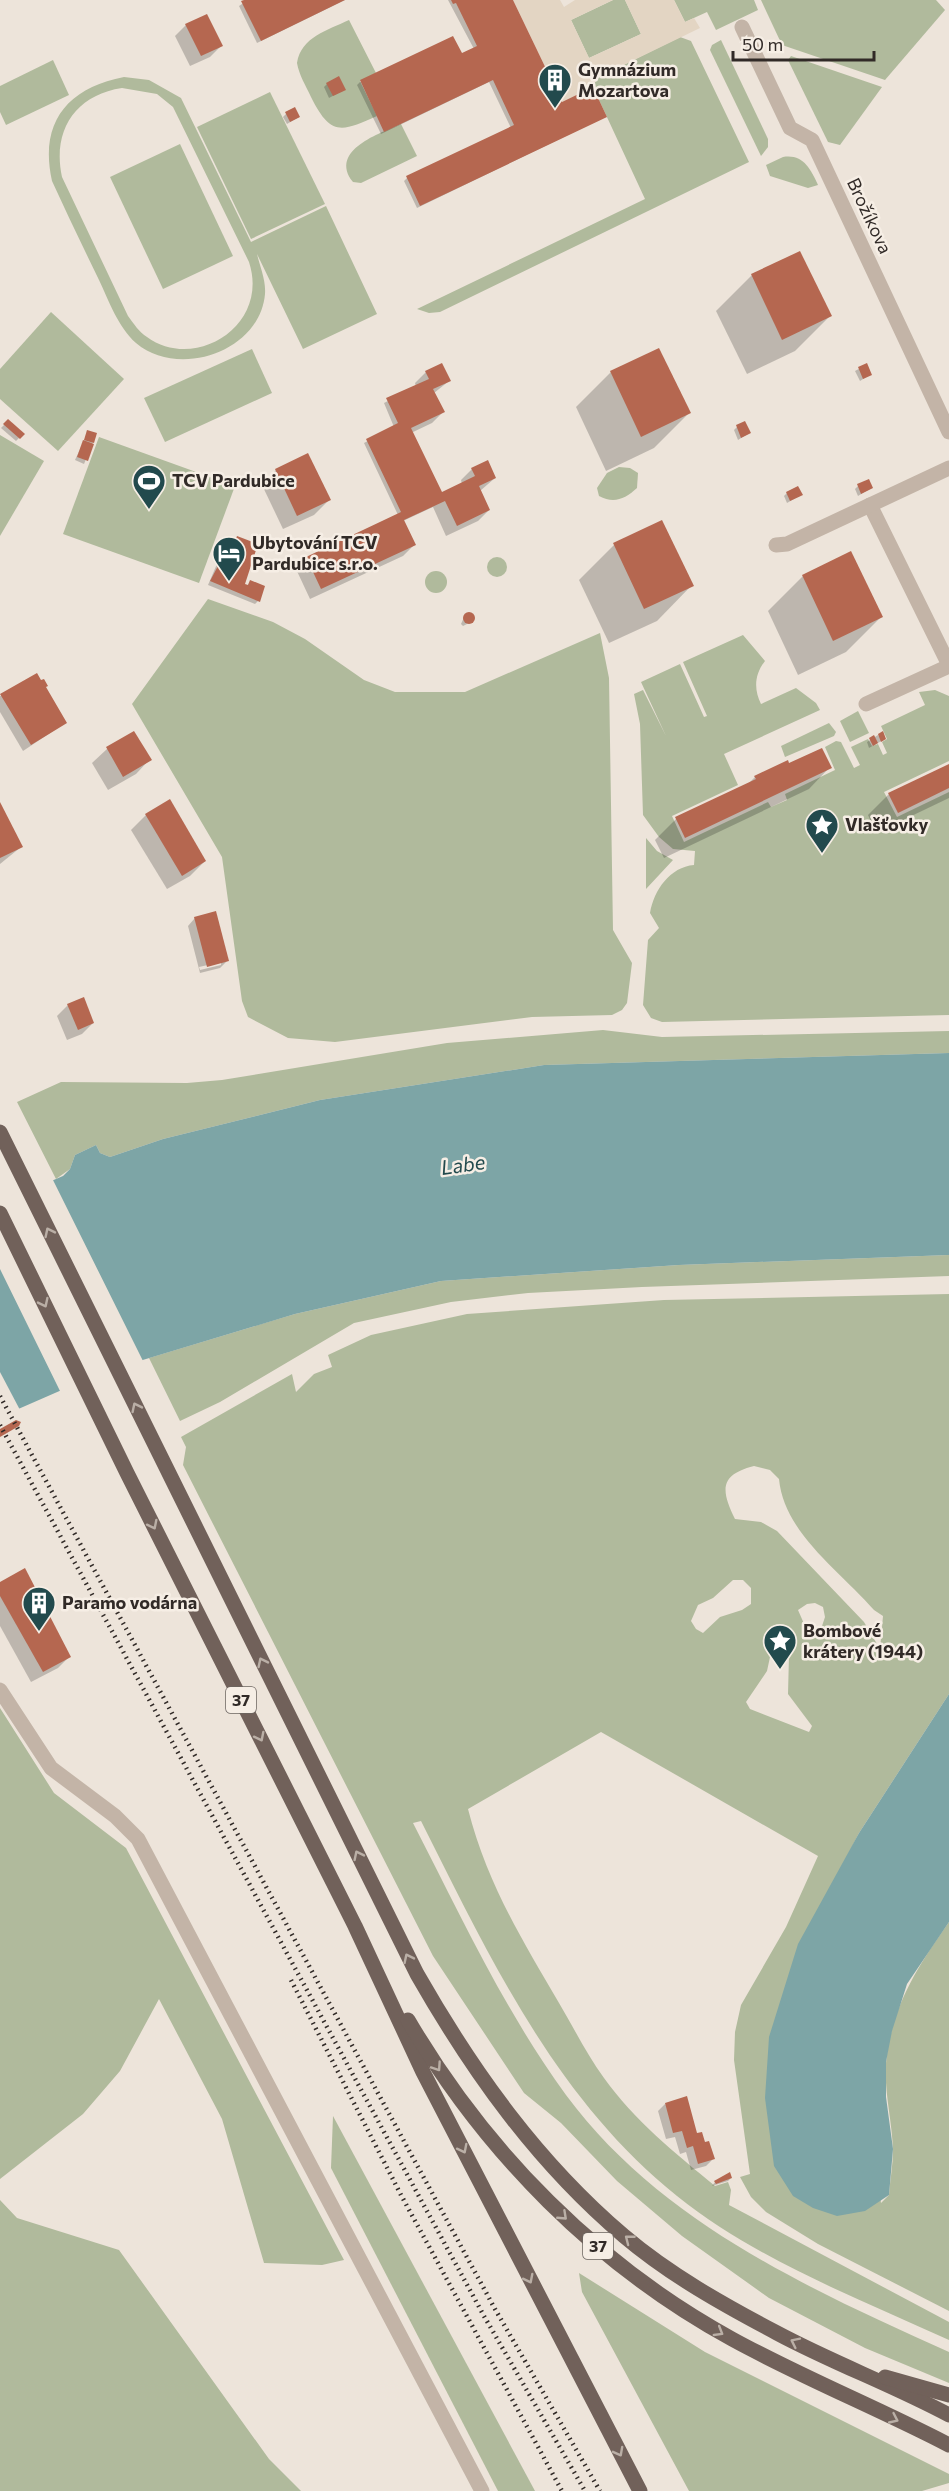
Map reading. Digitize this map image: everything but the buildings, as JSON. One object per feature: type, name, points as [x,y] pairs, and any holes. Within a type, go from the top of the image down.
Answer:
[{"type":"main road","name":"37","points":[[0,1132],[417,1974],[479,2077],[547,2161],[625,2237],[704,2292],[778,2334],[949,2415]]},
{"type":"main road","name":"37","points":[[0,1213],[127,1473],[355,1926],[422,2044],[446,2079],[522,2174],[579,2231],[640,2281],[730,2338],[786,2368],[949,2445]]},
{"type":"main road","points":[[355,1926],[423,2072],[640,2491]]},
{"type":"main road","points":[[847,2367],[949,2394]]},
{"type":"street","name":"Brožíkova","points":[[742,27],[790,128],[812,140],[949,432]]},
{"type":"street","points":[[776,545],[787,544],[949,468]]},
{"type":"street","points":[[866,704],[949,665],[870,505]]},
{"type":"street","points":[[0,1690],[51,1768],[115,1815],[143,1847],[482,2491]]},
{"type":"green space","points":[[613,0],[625,0],[641,34],[589,58],[571,20]]},
{"type":"green space","points":[[674,0],[754,0],[758,10],[716,30],[707,12],[685,22]]},
{"type":"green space","points":[[761,0],[936,0],[945,10],[885,80],[782,45]]},
{"type":"green space","points":[[349,20],[376,73],[360,81],[377,116],[354,126],[337,127],[330,124],[318,109],[299,72],[297,63],[304,47],[310,41],[324,31]]},
{"type":"green space","points":[[680,37],[691,41],[749,162],[440,312],[429,313],[417,309],[645,199],[593,87],[597,78]]},
{"type":"green space","points":[[721,40],[768,139],[768,147],[761,156],[710,50],[712,45]]},
{"type":"green space","points":[[791,56],[882,87],[840,145],[828,142],[788,60]]},
{"type":"green space","points":[[53,60],[69,95],[6,125],[0,112],[0,86]]},
{"type":"green space","points":[[124,77],[149,80],[181,98],[251,242],[326,206],[377,314],[303,349],[257,254],[265,289],[260,314],[249,331],[233,344],[214,354],[194,359],[173,359],[153,354],[136,343],[119,322],[110,305],[52,181],[49,160],[54,126],[62,111],[73,99],[104,82]],"holes":[[[122,88],[157,94],[173,107],[249,262],[253,285],[249,306],[239,323],[224,337],[206,346],[186,349],[166,346],[147,337],[139,330],[128,316],[62,177],[60,160],[64,130],[80,107],[91,98]]]},
{"type":"green space","points":[[270,92],[325,204],[251,239],[197,127]]},
{"type":"green space","points":[[401,124],[417,156],[361,183],[353,182],[347,171],[347,161],[352,152],[370,138]]},
{"type":"green space","points":[[180,144],[233,256],[163,289],[110,177]]},
{"type":"green space","points":[[783,157],[801,160],[809,168],[818,185],[808,188],[770,176],[766,165]]},
{"type":"green space","points":[[51,312],[124,379],[58,451],[0,399],[0,369]]},
{"type":"green space","points":[[252,349],[272,393],[165,442],[144,398]]},
{"type":"green space","points":[[0,435],[44,461],[0,536]]},
{"type":"green space","name":"TCV Pardubice","points":[[99,437],[235,486],[199,583],[63,534]]},
{"type":"green space","points":[[619,467],[630,468],[638,473],[637,488],[619,499],[610,500],[599,496],[597,488],[607,473]]},
{"type":"green space","points":[[497,557],[504,560],[507,567],[504,574],[497,577],[490,574],[487,567],[490,560]]},
{"type":"green space","points":[[436,571],[444,574],[447,582],[444,590],[436,593],[428,590],[425,582],[428,574]]},
{"type":"green space","points":[[208,599],[273,622],[305,639],[364,680],[395,692],[465,692],[600,633],[609,678],[613,930],[632,963],[627,1003],[622,1010],[612,1015],[532,1017],[335,1042],[288,1038],[248,1017],[242,1001],[222,857],[132,704]]},
{"type":"green space","points":[[743,635],[765,661],[756,683],[761,704],[796,688],[816,703],[820,710],[724,754],[738,785],[672,816],[684,842],[768,802],[771,807],[787,800],[785,794],[835,770],[825,747],[836,741],[841,742],[854,768],[860,765],[851,747],[868,739],[872,746],[878,744],[883,755],[887,753],[882,742],[887,739],[881,726],[925,705],[919,692],[935,690],[949,696],[949,761],[884,792],[897,817],[949,792],[949,1015],[662,1022],[651,1018],[643,1005],[648,940],[659,928],[650,913],[652,904],[664,881],[678,870],[694,865],[695,851],[673,849],[659,837],[643,815],[640,724],[634,694],[643,690],[666,736],[641,682],[680,664],[704,717],[707,716],[683,662]]},
{"type":"green space","points":[[858,711],[869,733],[850,742],[840,721]]},
{"type":"green space","points":[[829,723],[836,732],[834,736],[785,757],[781,746]]},
{"type":"green space","points":[[646,838],[657,851],[673,860],[646,889]]},
{"type":"green space","points":[[603,1030],[662,1037],[949,1031],[949,1053],[544,1065],[320,1100],[163,1139],[110,1157],[100,1153],[96,1145],[75,1155],[70,1169],[56,1179],[17,1102],[61,1082],[187,1083],[222,1080],[447,1043]]},
{"type":"green space","points":[[949,1255],[949,1276],[642,1287],[528,1293],[451,1302],[354,1323],[220,1402],[180,1421],[149,1358],[295,1314],[441,1281],[679,1265]]},
{"type":"green space","points":[[949,1294],[949,1694],[859,1833],[837,1876],[881,2203],[889,2195],[893,2156],[886,2074],[889,2043],[900,2005],[908,1988],[949,1922],[949,2311],[818,2244],[766,2212],[751,2197],[740,2177],[750,2174],[734,2060],[735,2032],[741,2005],[786,1927],[818,1856],[601,1732],[468,1809],[485,1861],[506,1909],[592,2060],[628,2108],[715,2186],[728,2182],[731,2190],[729,2205],[949,2322],[949,2340],[808,2276],[740,2240],[677,2196],[634,2157],[595,2115],[529,2023],[473,1924],[421,1821],[413,1823],[484,1962],[523,2030],[566,2095],[604,2140],[646,2180],[692,2216],[740,2248],[843,2303],[949,2352],[949,2383],[865,2348],[769,2298],[682,2236],[617,2181],[561,2123],[524,2093],[433,1956],[183,1465],[186,1447],[181,1437],[292,1374],[296,1392],[314,1374],[332,1367],[328,1355],[371,1335],[467,1314],[664,1300]],"holes":[[[754,1466],[770,1470],[779,1479],[783,1499],[802,1534],[830,1566],[874,1610],[883,1616],[880,1649],[864,1622],[777,1531],[761,1522],[735,1519],[727,1500],[726,1485],[734,1474]],[[733,1580],[743,1580],[751,1588],[751,1604],[742,1610],[720,1617],[703,1633],[696,1629],[691,1621],[698,1605],[713,1598]],[[815,1603],[823,1607],[825,1617],[821,1629],[805,1626],[798,1610],[807,1604]],[[782,1653],[789,1655],[788,1694],[812,1726],[809,1732],[750,1709],[746,1702],[767,1671],[770,1657]]]},
{"type":"green space","points":[[0,1708],[54,1793],[126,1848],[344,2260],[322,2265],[264,2263],[222,2119],[159,1999],[120,2071],[83,2114],[0,2179]]},
{"type":"green space","points":[[333,2116],[535,2491],[498,2491],[331,2168]]},
{"type":"green space","points":[[0,2200],[17,2218],[119,2250],[269,2459],[301,2491],[0,2491]]},
{"type":"green space","points":[[579,2273],[705,2352],[949,2474],[949,2483],[922,2491],[689,2491],[582,2292]]},
{"type":"shaded area","points":[[513,0],[560,0],[564,7],[575,0],[613,0],[571,20],[589,58],[641,34],[625,0],[674,0],[685,22],[694,18],[700,28],[597,78],[593,87],[562,102]]},
{"type":"water","name":"Labe","points":[[949,1053],[949,1255],[679,1265],[441,1281],[295,1314],[103,1372],[0,1417],[0,1203],[63,1176],[70,1169],[75,1155],[96,1145],[100,1153],[110,1157],[163,1139],[320,1100],[544,1065]]},
{"type":"water","points":[[949,1694],[949,1922],[907,1984],[892,2031],[886,2062],[886,2097],[893,2149],[889,2195],[865,2211],[837,2216],[813,2208],[793,2196],[774,2166],[765,2098],[769,2037],[798,1944],[859,1833]]},
{"type":"pier","points":[[52,1178],[144,1363],[104,1375],[61,1393],[0,1269],[0,1200]]},
{"type":"pier","points":[[0,1372],[20,1410],[0,1420]]},
{"type":"railway","points":[[0,1396],[495,2309],[600,2491]]},
{"type":"railway","points":[[0,1425],[484,2316],[585,2491]]},
{"type":"railway","points":[[291,1980],[401,2195],[562,2491]]},
{"type":"place","name":"Gymnázium Mozartova","points":[[555,109]]},
{"type":"place","name":"TCV Pardubice","points":[[149,510]]},
{"type":"place","name":"Ubytování TCV Pardubice s.r.o.","points":[[229,582]]},
{"type":"place","name":"Vlašťovky","points":[[822,854]]},
{"type":"place","name":"Paramo vodárna","points":[[39,1632]]},
{"type":"place","name":"Bombové krátery (1944)","points":[[780,1670]]}]
